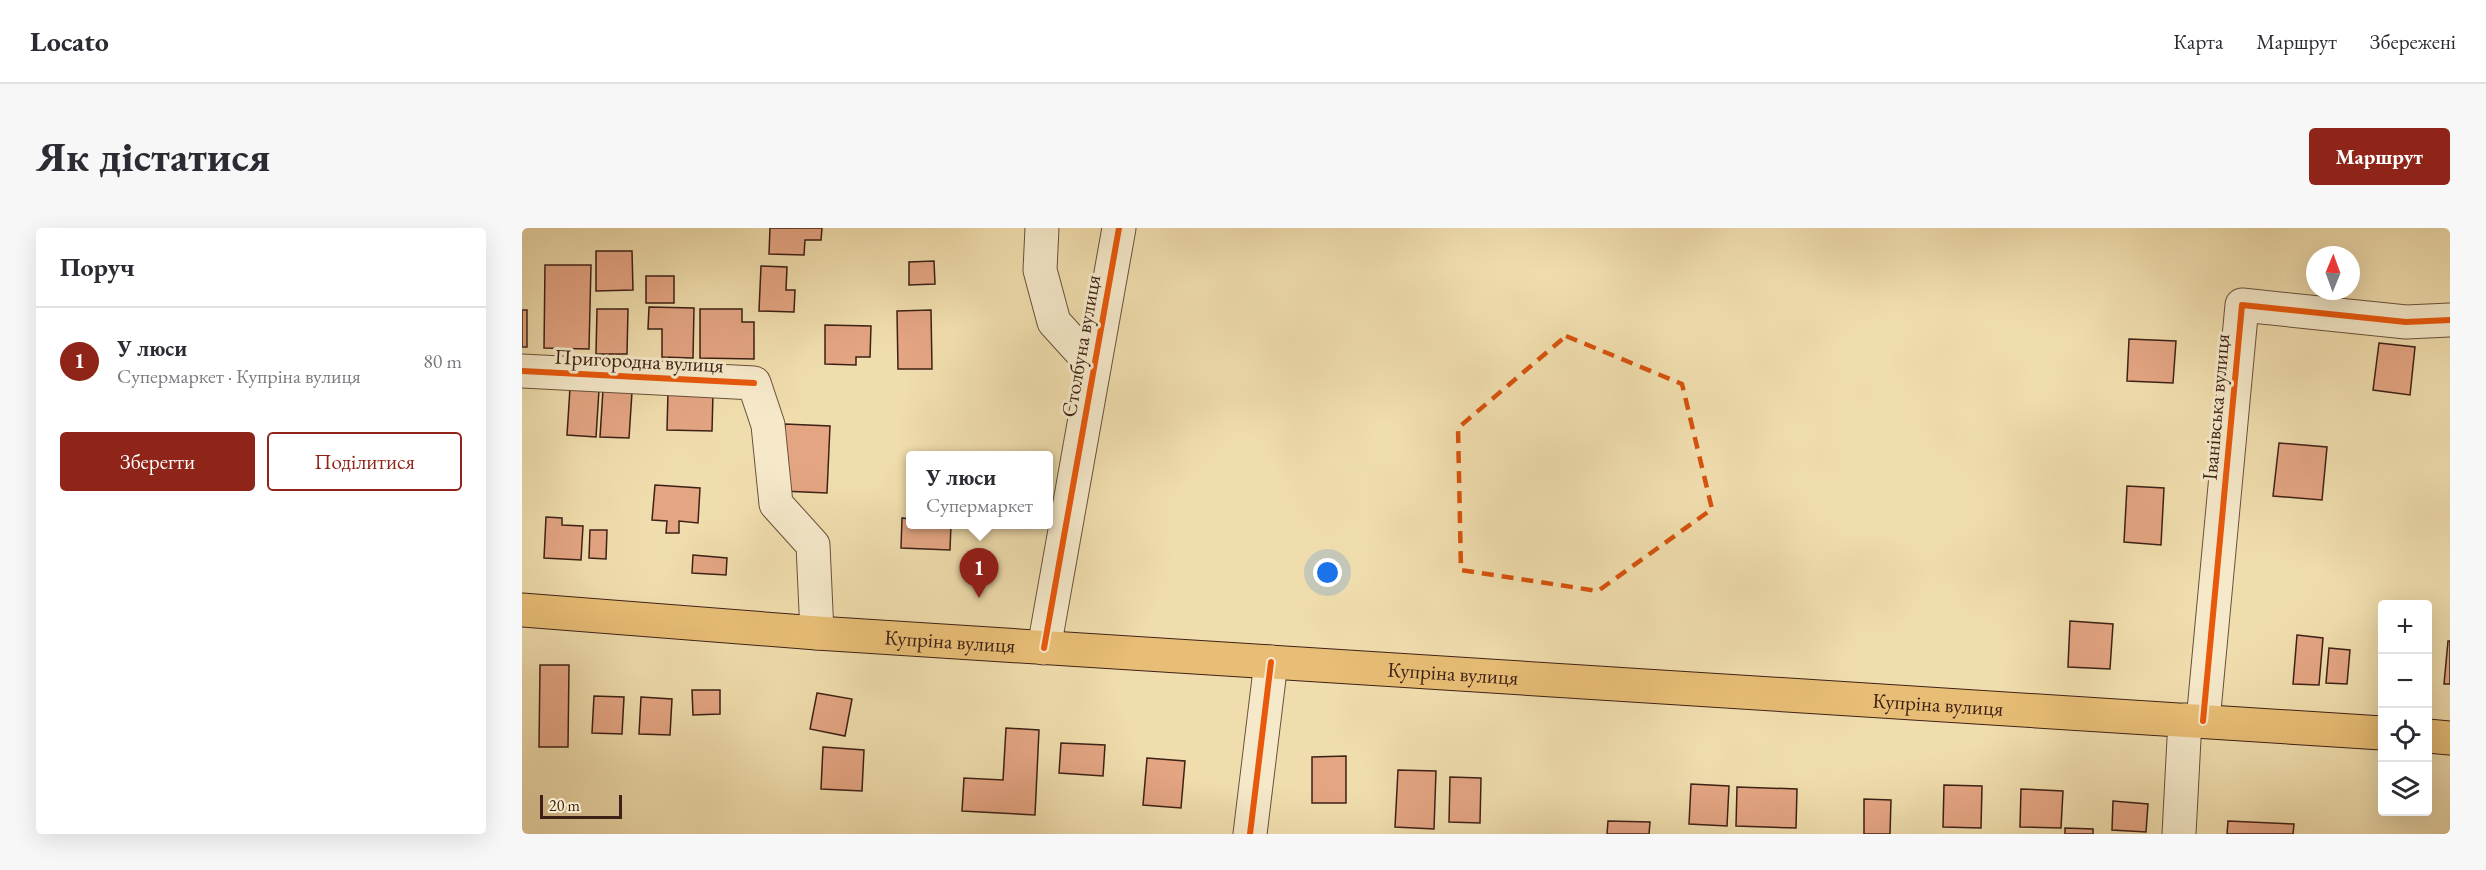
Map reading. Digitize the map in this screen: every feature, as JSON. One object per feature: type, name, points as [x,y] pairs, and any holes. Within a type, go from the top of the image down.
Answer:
[{"type":"main road","name":"Купріна вулиця","points":[[522,610],[817,633],[2378,733]]},
{"type":"main road","points":[[2432,736],[2450,738]]},
{"type":"street","points":[[1042,228],[1040,270],[1054,322],[1094,366]]},
{"type":"street","name":"Столбуна вулиця","points":[[1044,648],[1119,228]]},
{"type":"street","name":"Іванівська вулиця","points":[[2194,720],[2242,305],[2406,322],[2450,320]]},
{"type":"street","name":"Пригородна вулиця","points":[[522,371],[754,383],[768,425],[776,504],[813,545],[817,633]]},
{"type":"street","points":[[1250,834],[1271,662]]},
{"type":"street","points":[[2179,834],[2194,720]]},
{"type":"highlighted area","points":[[1566,336],[1682,384],[1712,509],[1598,591],[1461,570],[1458,428]]},
{"type":"building","points":[[770,228],[822,228],[821,240],[805,240],[804,255],[769,254]]},
{"type":"building","points":[[596,251],[632,251],[633,290],[596,291]]},
{"type":"building","points":[[934,261],[935,284],[909,285],[909,262]]},
{"type":"building","points":[[545,265],[591,265],[589,349],[544,348]]},
{"type":"building","points":[[761,266],[787,267],[786,290],[795,290],[794,312],[759,311]]},
{"type":"building","points":[[646,276],[674,276],[674,303],[646,303]]},
{"type":"building","points":[[649,307],[694,308],[693,358],[662,357],[662,329],[648,329]]},
{"type":"building","points":[[597,309],[628,309],[627,354],[596,354]]},
{"type":"building","points":[[700,309],[742,309],[742,322],[754,322],[754,359],[700,358]]},
{"type":"building","points":[[522,310],[527,310],[527,347],[522,347]]},
{"type":"building","points":[[931,310],[932,369],[898,369],[897,311]]},
{"type":"building","points":[[825,325],[871,326],[870,357],[856,357],[856,365],[825,364]]},
{"type":"building","points":[[2129,339],[2176,341],[2173,383],[2127,381]]},
{"type":"building","points":[[2379,343],[2415,347],[2410,395],[2373,390]]},
{"type":"building","points":[[570,388],[599,390],[596,437],[567,435]]},
{"type":"building","points":[[603,390],[632,392],[629,438],[600,437]]},
{"type":"building","points":[[668,392],[713,393],[712,431],[667,430]]},
{"type":"building","points":[[785,424],[830,426],[827,493],[782,491]]},
{"type":"building","points":[[2279,443],[2327,447],[2322,500],[2273,496]]},
{"type":"building","points":[[655,485],[700,488],[698,523],[679,521],[679,533],[666,533],[667,521],[652,520]]},
{"type":"building","points":[[2127,486],[2164,488],[2161,545],[2124,542]]},
{"type":"building","points":[[546,517],[562,518],[562,525],[583,526],[581,560],[544,558]]},
{"type":"building","points":[[902,518],[906,518],[906,529],[951,529],[950,550],[901,548]]},
{"type":"building","points":[[590,530],[607,530],[606,559],[589,558]]},
{"type":"building","points":[[693,555],[727,558],[726,575],[692,573]]},
{"type":"building","points":[[2070,621],[2113,624],[2110,669],[2068,667]]},
{"type":"building","points":[[2297,635],[2323,638],[2319,685],[2293,684]]},
{"type":"building","points":[[2448,641],[2450,641],[2450,684],[2444,684]]},
{"type":"building","points":[[2329,648],[2350,650],[2347,684],[2326,683]]},
{"type":"building","points":[[540,665],[569,665],[568,747],[539,747]]},
{"type":"building","points":[[692,690],[720,690],[720,714],[693,715]]},
{"type":"building","points":[[817,693],[852,699],[845,736],[810,729]]},
{"type":"building","points":[[594,696],[624,697],[622,734],[592,733]]},
{"type":"building","points":[[641,697],[672,699],[670,735],[639,734]]},
{"type":"building","points":[[1006,728],[1039,730],[1035,815],[962,811],[964,778],[1003,780]]},
{"type":"building","points":[[1061,743],[1105,745],[1103,776],[1059,773]]},
{"type":"building","points":[[823,747],[864,750],[862,791],[821,789]]},
{"type":"building","points":[[1346,756],[1346,803],[1312,803],[1312,757]]},
{"type":"building","points":[[1147,758],[1185,761],[1181,808],[1143,805]]},
{"type":"building","points":[[1398,770],[1436,771],[1434,829],[1395,827]]},
{"type":"building","points":[[1450,777],[1481,778],[1480,823],[1449,822]]},
{"type":"building","points":[[1691,784],[1729,786],[1727,826],[1689,824]]},
{"type":"building","points":[[1944,785],[1982,786],[1981,828],[1943,827]]},
{"type":"building","points":[[1737,787],[1797,789],[1796,828],[1736,826]]},
{"type":"building","points":[[2021,789],[2063,791],[2061,828],[2020,827]]},
{"type":"building","points":[[1864,799],[1891,800],[1890,834],[1864,834]]},
{"type":"building","points":[[2113,801],[2148,804],[2146,832],[2112,830]]},
{"type":"building","points":[[1608,821],[1650,822],[1649,834],[1607,834]]},
{"type":"building","points":[[2228,821],[2294,824],[2293,834],[2227,834]]},
{"type":"building","points":[[2065,828],[2093,829],[2093,834],[2065,834]]},
{"type":"cycle path","points":[[1044,648],[1119,228]]},
{"type":"cycle path","points":[[2203,721],[2242,305],[2406,322],[2450,320]]},
{"type":"cycle path","points":[[522,371],[754,383]]},
{"type":"cycle path","points":[[1250,834],[1271,662]]},
{"type":"place","name":"У люси","points":[[979,598]]}]
